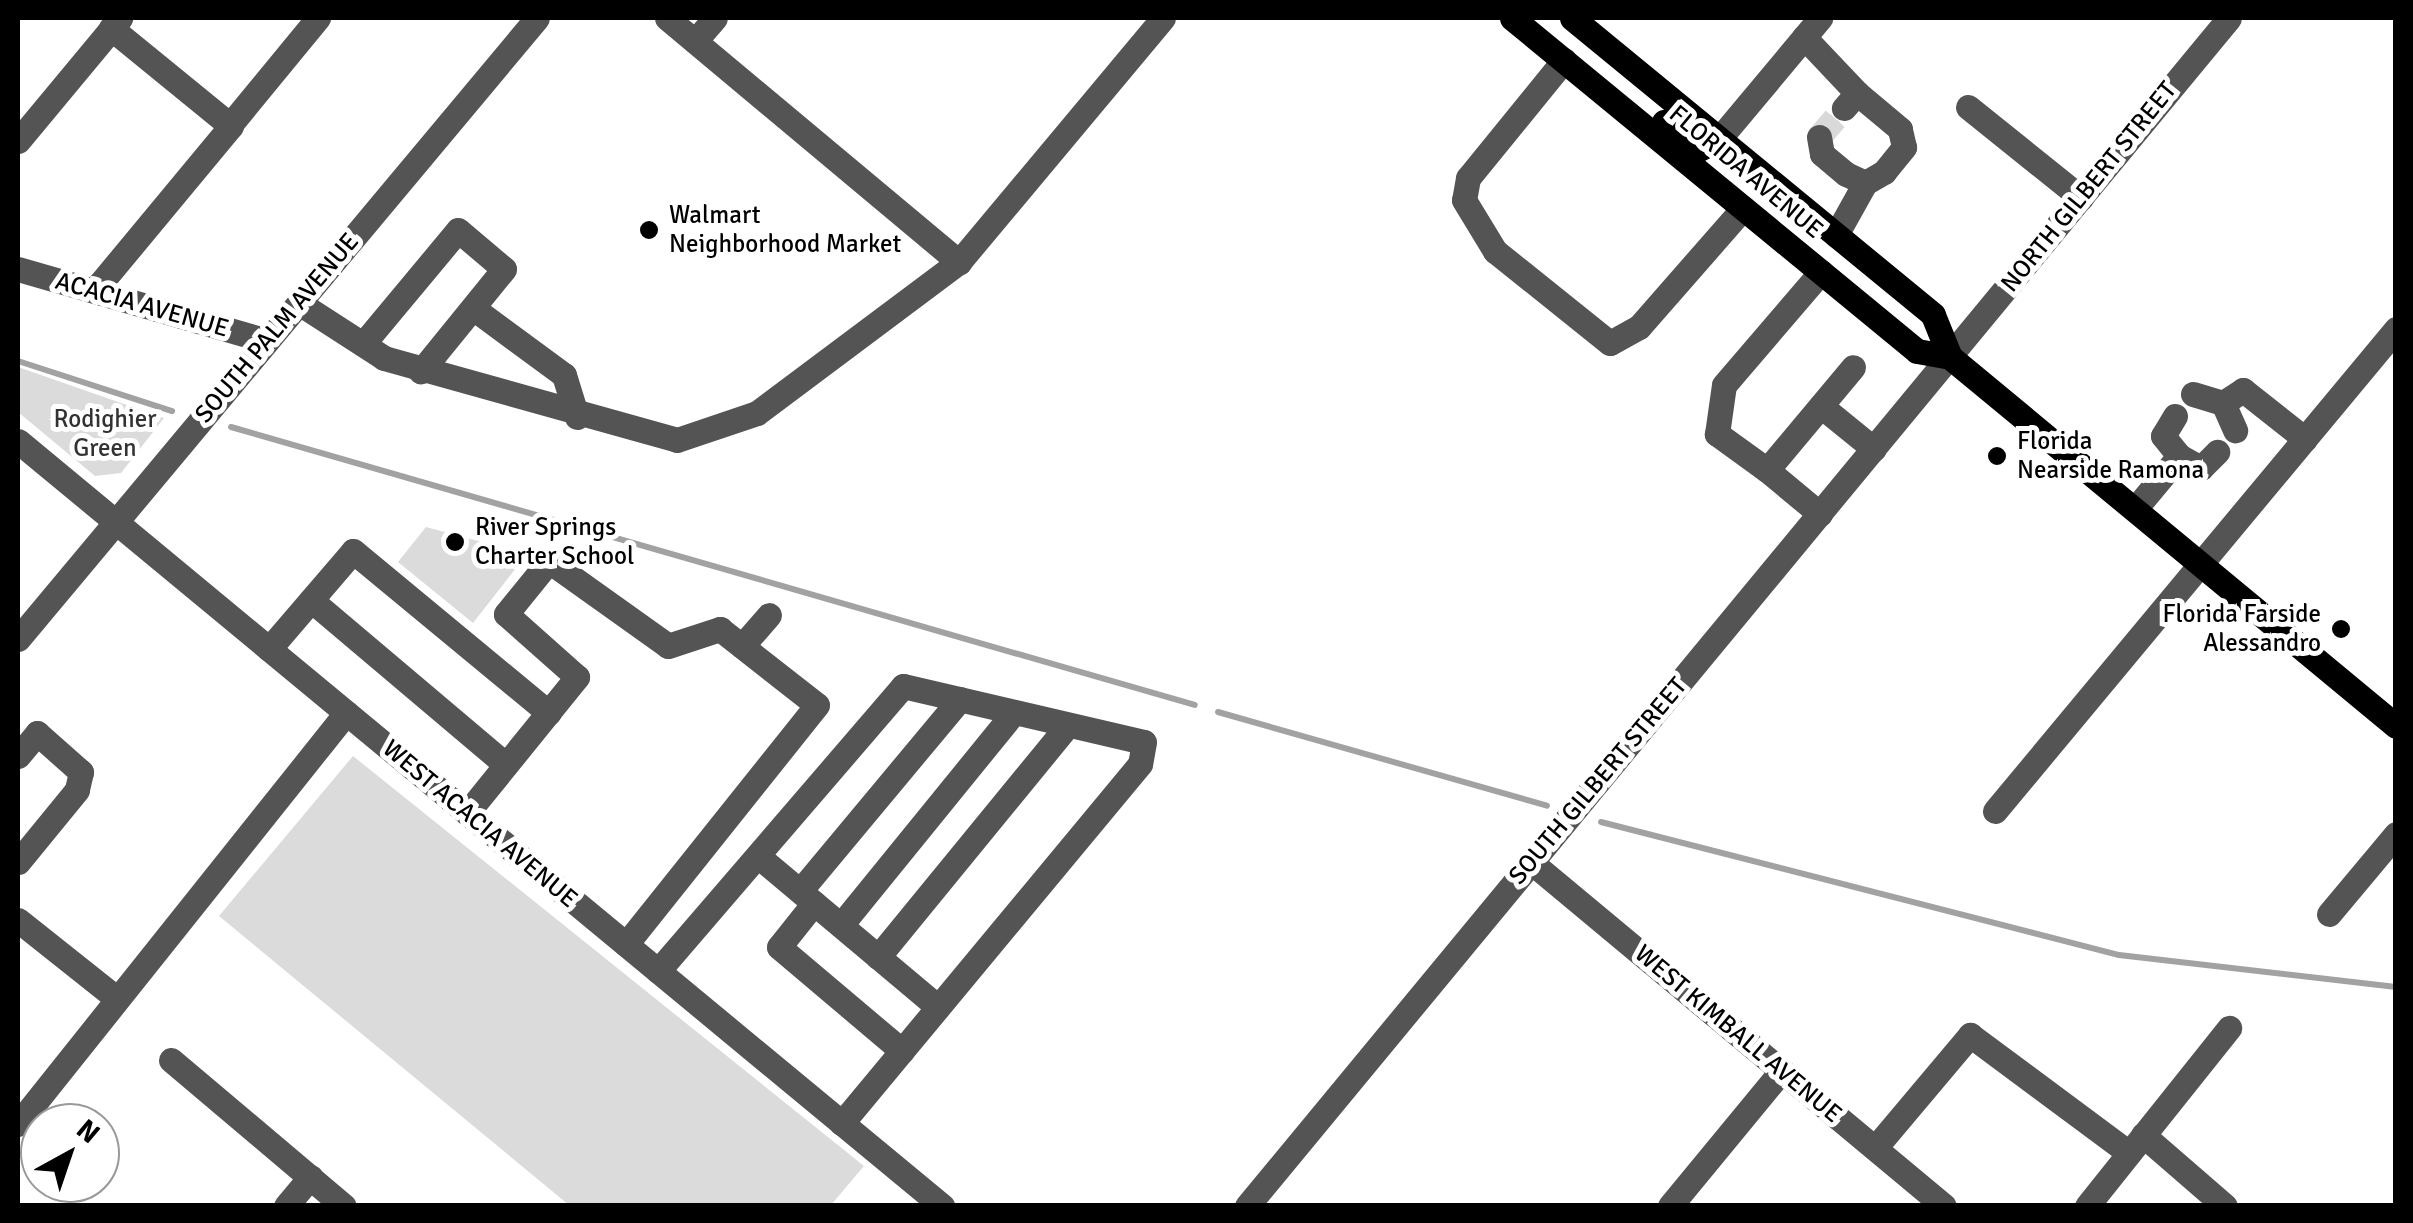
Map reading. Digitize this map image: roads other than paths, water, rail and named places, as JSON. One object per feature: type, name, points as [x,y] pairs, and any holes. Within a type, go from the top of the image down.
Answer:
[{"type":"main road","name":"FLORIDA AVENUE","points":[[1512,18],[1917,351],[1950,357]]},
{"type":"main road","name":"FLORIDA AVENUE","points":[[1573,18],[1933,315],[1950,357],[2396,726]]},
{"type":"main road","points":[[1564,60],[1608,74],[1699,149],[1719,138]]},
{"type":"street","points":[[94,291],[318,18]]},
{"type":"street","points":[[667,18],[958,262]]},
{"type":"street","points":[[695,41],[715,18]]},
{"type":"street","points":[[299,302],[362,344],[420,371],[576,418],[677,440],[756,414],[958,262],[1163,18]]},
{"type":"street","name":"NORTH GILBERT STREET","points":[[1950,357],[2229,18]]},
{"type":"street","points":[[18,141],[116,23],[230,125]]},
{"type":"street","name":"SOUTH PALM AVENUE","points":[[18,639],[299,302],[522,23]]},
{"type":"street","points":[[1719,138],[1812,27],[1851,100],[1900,129],[1904,148],[1866,184],[1836,235]]},
{"type":"street","points":[[1564,60],[1468,178],[1464,200],[1495,251],[1610,343],[1639,327],[1743,208]]},
{"type":"street","points":[[1968,108],[2080,198]]},
{"type":"street","points":[[1819,136],[1822,154],[1866,184]]},
{"type":"street","points":[[362,344],[458,230],[504,269],[420,371]]},
{"type":"street","name":"ACACIA AVENUE","points":[[18,269],[267,341]]},
{"type":"street","points":[[1820,272],[1724,386],[1716,434],[1820,514]]},
{"type":"street","points":[[473,308],[564,376],[576,418]]},
{"type":"street","points":[[1996,811],[2396,329]]},
{"type":"street","name":"SOUTH GILBERT STREET","points":[[1247,1206],[1950,357]]},
{"type":"street","points":[[1767,470],[1853,367]]},
{"type":"street","points":[[2223,404],[2243,390],[2305,439]]},
{"type":"street","points":[[2193,394],[2223,404],[2235,430]]},
{"type":"street","points":[[1821,406],[1874,448]]},
{"type":"street","points":[[2175,416],[2163,436],[2179,456],[2200,468],[2217,452]]},
{"type":"street","name":"WEST ACACIA AVENUE","points":[[18,441],[942,1206]]},
{"type":"street","points":[[2135,509],[2179,456]]},
{"type":"street","points":[[269,649],[353,551],[549,713]]},
{"type":"street","points":[[466,812],[549,713],[575,673],[505,608],[542,564],[668,646],[720,628],[742,646],[818,712],[626,944]]},
{"type":"street","points":[[311,600],[506,765]]},
{"type":"street","points":[[742,646],[769,614]]},
{"type":"street","points":[[658,971],[903,686],[1144,742],[1140,764],[842,1123]]},
{"type":"street","points":[[902,1052],[779,947],[807,897],[960,699]]},
{"type":"street","points":[[840,925],[1014,712]]},
{"type":"street","points":[[18,1124],[346,714]]},
{"type":"street","points":[[878,957],[1068,725]]},
{"type":"street","points":[[18,756],[37,733],[81,772],[77,790],[18,862]]},
{"type":"street","points":[[2329,914],[2396,834]]},
{"type":"street","points":[[758,856],[938,1007]]},
{"type":"street","name":"WEST KIMBALL AVENUE","points":[[1531,862],[1944,1206]]},
{"type":"street","points":[[18,920],[116,998]]},
{"type":"street","points":[[2087,1206],[2229,1028]]},
{"type":"street","points":[[1875,1148],[1970,1035],[2225,1206]]},
{"type":"street","points":[[171,1060],[344,1206]]},
{"type":"street","points":[[1670,1206],[1782,1070]]},
{"type":"street","points":[[286,1206],[310,1177]]},
{"type":"waterway","points":[[18,361],[172,411]]},
{"type":"waterway","points":[[231,427],[1195,705]]},
{"type":"waterway","points":[[1218,712],[1547,806]]},
{"type":"waterway","points":[[1601,822],[2119,955],[2396,987]]},
{"type":"tunnel","points":[[1819,137],[1844,108]]},
{"type":"place","name":"Walmart Neighborhood Market","points":[[649,230]]},
{"type":"place","name":"Florida Nearside Ramona","points":[[1997,456]]},
{"type":"place","name":"River Springs Charter School","points":[[455,542]]},
{"type":"place","name":"Florida Farside Alessandro","points":[[2341,629]]},
{"type":"park label","name":"Rodighier Green","points":[[105,434]]}]
